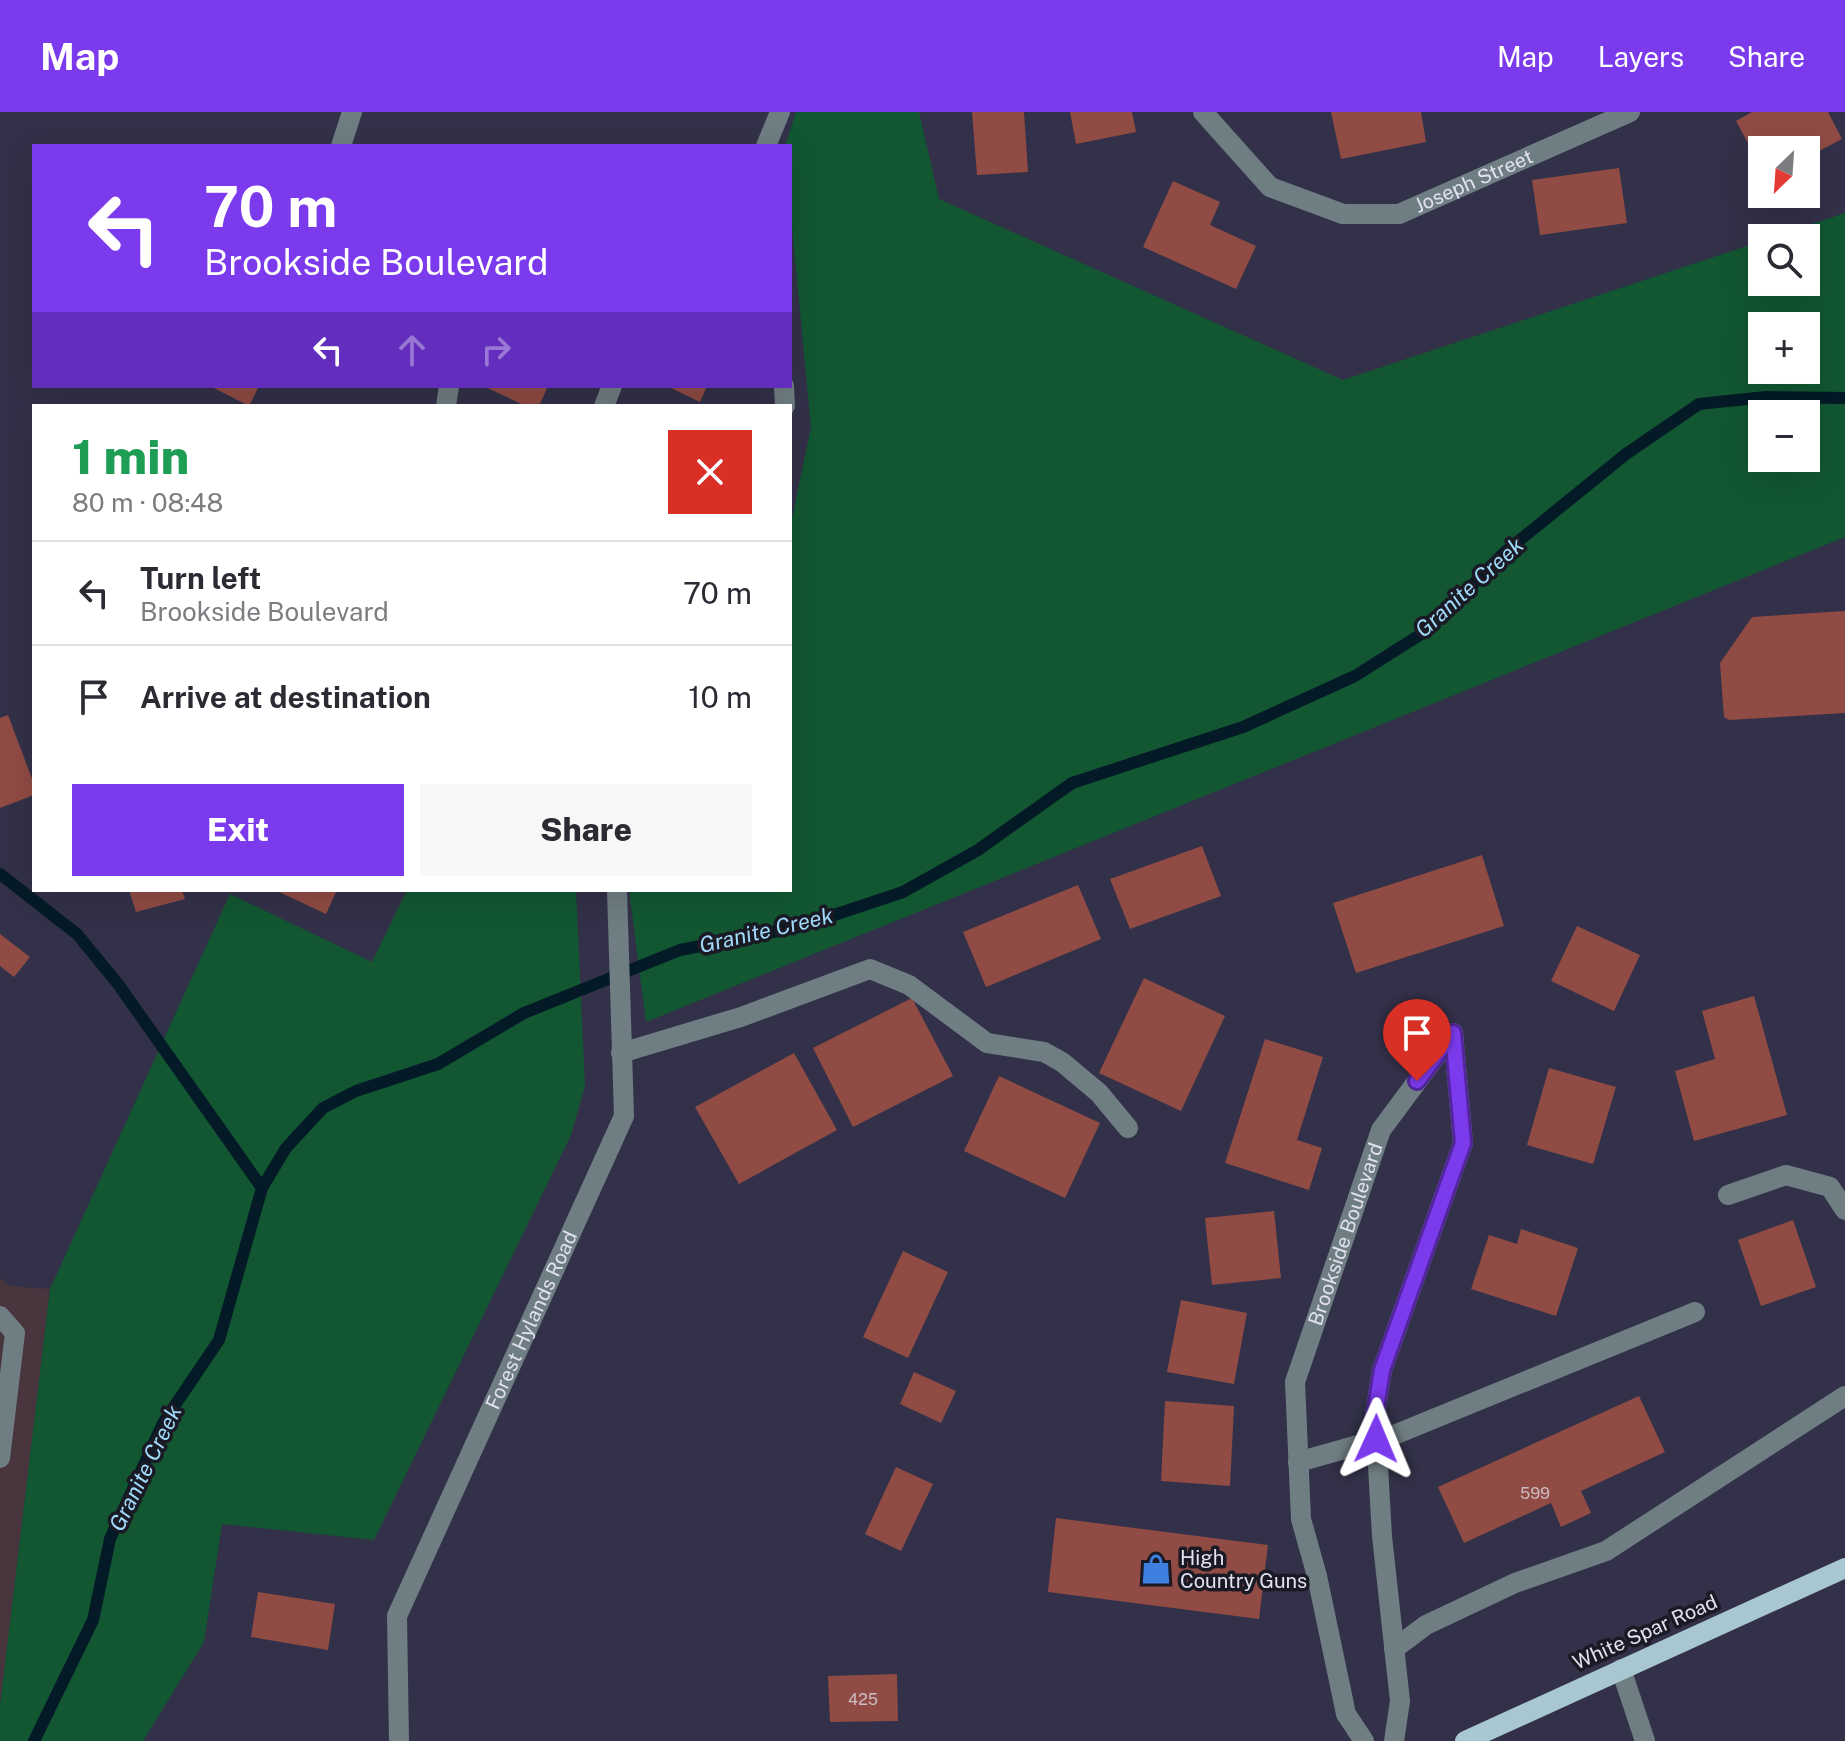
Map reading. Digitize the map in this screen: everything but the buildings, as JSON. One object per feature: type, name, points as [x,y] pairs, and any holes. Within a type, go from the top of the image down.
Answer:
[{"type":"main road","name":"White Spar Road","points":[[1474,1739],[1845,1568]]},
{"type":"street","points":[[342,144],[352,112]]},
{"type":"street","points":[[767,144],[780,112]]},
{"type":"street","name":"Joseph Street","points":[[1203,112],[1270,187],[1343,214],[1399,214],[1630,112]]},
{"type":"street","name":"Forest Hylands Road","points":[[399,1741],[397,1616],[624,1116],[617,892]]},
{"type":"street","points":[[621,1053],[741,1017],[870,969],[909,985],[987,1043],[1044,1052],[1062,1062],[1099,1093],[1128,1128]]},
{"type":"street","name":"Brookside Boulevard","points":[[1364,1741],[1346,1714],[1317,1576],[1301,1519],[1295,1382],[1381,1130],[1453,1033],[1463,1143],[1382,1370],[1375,1414],[1382,1536],[1400,1701],[1394,1741]]},
{"type":"street","points":[[1728,1195],[1786,1175],[1830,1187],[1845,1210]]},
{"type":"street","points":[[1298,1462],[1394,1435],[1695,1312]]},
{"type":"street","points":[[0,1316],[15,1333],[0,1458]]},
{"type":"street","points":[[1394,1649],[1426,1625],[1515,1583],[1606,1551],[1845,1396]]},
{"type":"street","points":[[1621,1669],[1645,1741]]},
{"type":"shaded area","points":[[0,1278],[10,1286],[50,1289],[0,1706]]},
{"type":"green space","points":[[796,112],[919,112],[939,199],[1343,380],[1748,246],[1748,296],[1820,296],[1820,224],[1812,224],[1845,213],[1845,537],[646,1022],[629,892],[792,892],[792,518],[811,427],[792,227],[792,144],[786,144]]},
{"type":"green space","points":[[406,892],[576,892],[585,1086],[571,1135],[374,1540],[222,1524],[204,1642],[143,1741],[0,1741],[0,1706],[50,1289],[230,894],[372,962]]},
{"type":"waterway","name":"Granite Creek","points":[[34,1741],[93,1620],[110,1539],[163,1423],[219,1340],[262,1188],[286,1148],[323,1108],[356,1091],[438,1064],[524,1013],[680,950],[798,927],[903,892],[978,850],[1072,783],[1243,727],[1355,676],[1426,631],[1505,552],[1626,454],[1699,404],[1766,397],[1845,398]]},
{"type":"waterway","points":[[0,874],[77,934],[118,984],[262,1188]]},
{"type":"place","name":"High Country Guns","points":[[1156,1569]]},
{"type":"route","points":[[1376,1439],[1375,1414],[1382,1370],[1463,1143],[1453,1033],[1417,1081]]}]
